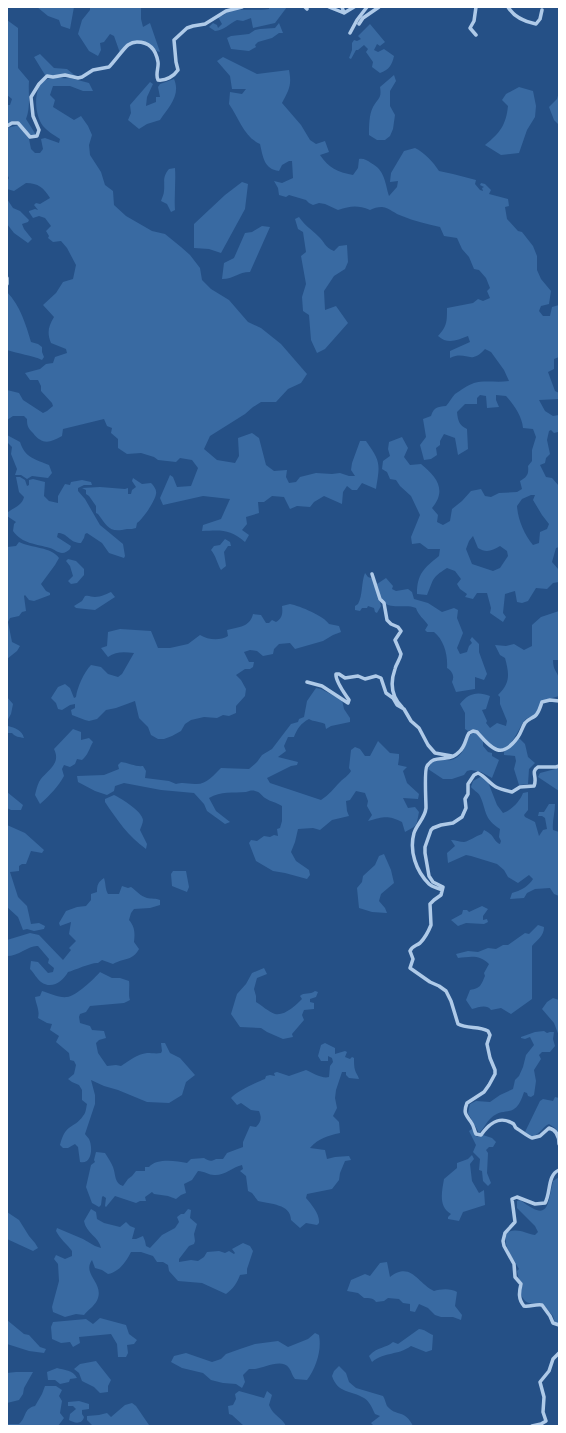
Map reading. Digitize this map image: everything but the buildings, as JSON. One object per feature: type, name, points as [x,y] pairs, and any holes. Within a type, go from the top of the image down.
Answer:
[{"type":"street","points":[[7,126],[12,123],[18,123],[30,137],[37,136],[39,130],[33,116],[31,97],[38,84],[47,76],[53,77],[65,75],[78,78],[93,70],[110,67],[128,44],[146,43],[154,50],[159,63],[158,80],[163,81],[171,77],[178,70],[174,40],[187,28],[205,24],[226,11],[242,7]]},
{"type":"street","points":[[329,7],[344,13]]},
{"type":"street","points":[[342,7],[344,13]]},
{"type":"street","points":[[344,13],[354,7]]},
{"type":"street","points":[[350,33],[357,20],[367,7]]},
{"type":"street","points":[[359,24],[363,18],[379,7]]},
{"type":"street","points":[[476,7],[474,21],[470,28],[476,35]]},
{"type":"street","points":[[508,7],[520,19],[536,24],[540,19],[542,10]]},
{"type":"street","points":[[363,18],[364,12]]},
{"type":"street","points":[[7,278],[7,284]]},
{"type":"street","points":[[372,574],[380,598],[384,603],[387,620],[390,624],[401,630],[396,640],[401,654],[395,669],[392,686],[393,693],[411,721],[419,728],[428,745],[435,753],[453,756]]},
{"type":"street","points":[[308,682],[322,686],[348,703],[349,700],[335,677],[336,674],[339,674],[345,678],[358,676],[368,679],[378,677],[382,680],[386,693],[393,698],[397,705],[404,709]]},
{"type":"street","points":[[442,890],[438,887],[430,885],[415,864],[412,844],[415,831],[425,813],[425,774],[428,765],[433,759],[453,756],[462,749],[467,736],[473,731],[476,732],[492,749],[498,751],[505,749],[512,745],[526,722],[537,714],[542,702],[550,700],[559,702]]},
{"type":"street","points":[[559,766],[538,767],[534,770],[536,777],[534,786],[520,787],[512,792],[505,788],[498,788],[478,773],[474,775],[468,784],[468,794],[465,799],[466,808],[462,817],[453,823],[433,828],[425,847],[429,876],[433,882],[443,887],[441,896],[430,904],[430,928],[421,942],[410,949],[413,959],[410,968],[446,991],[451,1001],[458,1024],[483,1029],[488,1031],[490,1035],[487,1044],[495,1074],[484,1092],[467,1103],[465,1110],[466,1118],[474,1127],[476,1134],[480,1136],[490,1124],[501,1121],[513,1123],[518,1129],[532,1138],[540,1136],[549,1128],[552,1129],[558,1135],[559,1144]]},
{"type":"street","points":[[559,1170],[553,1173],[549,1194],[545,1203],[535,1204],[517,1197],[512,1199],[515,1222],[505,1233],[503,1238],[504,1246],[514,1264],[515,1277],[521,1284],[519,1292],[521,1304],[528,1307],[542,1305],[553,1323],[559,1325]]},
{"type":"street","points":[[532,1426],[546,1421],[543,1412],[544,1397],[540,1382],[549,1371],[553,1359],[559,1353]]},
{"type":"shaded area","points":[[37,7],[74,7],[70,29],[61,26],[59,20],[48,16]]},
{"type":"shaded area","points":[[90,7],[140,7],[143,27],[150,23],[160,52],[147,43],[134,42],[125,47],[120,53],[114,36],[110,34],[104,42],[100,43],[101,50],[98,56],[89,51],[78,34],[82,20],[90,10]]},
{"type":"shaded area","points":[[269,7],[287,7],[275,23],[253,28],[251,18],[243,21],[237,20],[224,28],[215,31],[209,27],[213,23],[217,25],[218,28],[222,24],[218,17],[224,15],[226,12],[236,10],[269,9]]},
{"type":"shaded area","points":[[7,20],[18,28],[18,68],[29,81],[29,105],[26,119],[36,135],[29,136],[23,126],[18,122],[15,121],[7,124],[7,105],[10,105],[12,99],[7,95]]},
{"type":"shaded area","points":[[279,23],[283,33],[279,33],[272,38],[258,42],[255,45],[256,47],[249,51],[231,49],[227,38],[231,36],[249,34],[255,30],[275,28]]},
{"type":"shaded area","points":[[370,24],[385,42],[380,46],[377,44],[374,50],[378,52],[384,49],[394,56],[390,67],[380,73],[372,67],[373,62],[366,52],[368,49],[364,45],[356,50],[351,59],[349,58],[352,50],[352,43],[354,40],[357,41],[361,39],[358,36]]},
{"type":"shaded area","points":[[40,54],[54,68],[67,69],[77,77],[45,75],[34,57]]},
{"type":"shaded area","points":[[223,57],[257,74],[289,70],[289,87],[282,103],[301,125],[310,140],[316,144],[325,141],[329,152],[320,155],[334,169],[353,175],[358,168],[359,159],[366,160],[376,166],[382,173],[389,196],[397,187],[398,181],[390,182],[391,173],[404,151],[415,148],[422,152],[439,171],[476,180],[475,184],[480,190],[483,191],[482,188],[484,187],[480,185],[481,183],[485,184],[491,190],[489,194],[508,199],[509,206],[505,207],[507,219],[518,231],[522,232],[533,246],[537,256],[537,270],[541,279],[551,291],[549,304],[541,306],[539,311],[543,316],[550,316],[552,307],[559,305],[559,357],[554,359],[554,369],[548,372],[555,391],[559,393],[559,399],[539,400],[545,411],[553,416],[559,415],[558,432],[554,433],[551,430],[549,431],[547,440],[550,454],[546,458],[545,463],[540,465],[546,477],[552,478],[559,486],[559,547],[556,548],[552,562],[559,570],[559,582],[553,583],[547,589],[536,588],[528,601],[522,603],[517,602],[515,591],[505,594],[503,613],[506,617],[503,622],[490,613],[491,608],[487,593],[477,593],[473,599],[465,597],[467,594],[460,589],[457,584],[461,579],[455,571],[447,568],[435,577],[427,595],[417,594],[418,581],[422,572],[439,556],[440,549],[428,549],[420,543],[412,544],[411,537],[420,515],[411,496],[396,480],[390,479],[387,472],[382,469],[383,461],[390,456],[388,449],[389,442],[402,437],[408,448],[404,457],[410,465],[421,464],[432,474],[438,484],[439,495],[432,508],[438,515],[437,522],[443,525],[450,521],[452,509],[471,491],[481,489],[485,496],[491,497],[499,493],[517,492],[522,489],[520,481],[526,477],[528,473],[528,466],[532,461],[532,450],[536,437],[533,429],[523,428],[517,411],[506,396],[496,395],[496,400],[499,407],[487,408],[486,396],[480,395],[477,398],[477,404],[465,404],[457,412],[459,422],[467,429],[468,449],[458,455],[455,438],[444,434],[440,441],[440,445],[436,448],[437,455],[431,459],[424,460],[420,445],[426,437],[423,419],[431,416],[436,408],[446,406],[455,394],[474,383],[509,381],[504,370],[491,352],[485,349],[476,356],[456,356],[450,358],[450,351],[470,342],[468,336],[449,341],[438,336],[446,324],[447,308],[473,303],[478,299],[483,301],[490,298],[487,291],[490,288],[486,278],[479,270],[474,269],[469,257],[462,249],[457,238],[444,236],[440,227],[425,224],[382,207],[370,210],[361,207],[354,207],[338,210],[325,204],[319,203],[313,205],[306,200],[289,195],[286,197],[279,195],[278,188],[274,181],[282,183],[293,178],[292,161],[282,165],[279,171],[270,168],[267,165],[263,158],[260,144],[254,141],[246,132],[229,104],[230,92],[242,94],[246,89],[232,89],[230,76],[217,61]],"holes":[[[535,495],[533,500],[549,524],[547,529],[540,532],[539,543],[533,545],[522,527],[517,506],[522,499]],[[473,536],[478,548],[481,550],[489,551],[500,546],[507,551],[508,556],[500,568],[493,571],[472,564],[466,549]]]},
{"type":"shaded area","points":[[394,75],[396,81],[390,91],[390,106],[395,115],[393,129],[390,136],[385,140],[377,140],[369,135],[371,113],[380,96],[380,87]]},
{"type":"shaded area","points":[[70,78],[89,83],[93,91],[83,91],[70,86],[53,86],[50,95],[55,100],[53,107],[74,120],[81,116],[88,126],[92,135],[89,145],[90,155],[101,172],[105,185],[113,191],[114,205],[126,216],[152,231],[165,234],[181,247],[190,255],[200,268],[202,280],[211,289],[229,300],[248,322],[261,328],[281,344],[307,374],[301,383],[288,389],[276,402],[261,402],[210,436],[204,449],[217,460],[235,463],[239,456],[238,438],[252,433],[259,438],[266,465],[274,471],[287,470],[286,477],[289,483],[296,482],[300,477],[316,473],[340,473],[355,476],[351,470],[352,463],[360,441],[366,441],[377,459],[379,468],[376,489],[362,483],[357,490],[352,490],[347,486],[343,492],[342,504],[324,496],[314,502],[310,507],[297,506],[290,509],[284,497],[272,496],[264,502],[258,502],[259,513],[246,517],[247,524],[242,530],[249,535],[245,542],[235,535],[225,531],[202,531],[203,525],[221,519],[230,499],[203,496],[163,505],[160,498],[170,475],[173,477],[177,487],[191,486],[198,468],[192,460],[180,458],[176,462],[158,460],[154,457],[141,453],[127,454],[118,448],[118,439],[111,433],[112,428],[107,426],[104,419],[63,429],[62,436],[46,442],[36,437],[28,427],[27,419],[24,416],[13,416],[7,420],[7,390],[19,393],[23,400],[43,413],[53,406],[41,391],[41,386],[38,380],[30,380],[25,373],[40,369],[46,364],[53,363],[55,357],[67,353],[66,349],[51,343],[49,330],[50,324],[54,317],[43,305],[56,293],[63,282],[73,279],[76,265],[67,248],[61,241],[53,242],[48,238],[49,236],[46,231],[51,226],[45,218],[39,216],[33,218],[29,212],[35,209],[38,210],[34,205],[36,203],[40,204],[50,198],[45,191],[37,185],[30,183],[26,183],[14,191],[7,189],[7,181],[9,178],[7,174],[7,128],[19,125],[29,139],[31,149],[35,153],[40,153],[43,149],[41,139],[45,138],[59,143],[60,139],[46,130],[40,121],[36,108],[37,93],[39,87],[48,79]]},
{"type":"shaded area","points":[[174,79],[176,85],[175,96],[160,120],[147,124],[139,129],[128,120],[131,113],[130,105],[150,82],[153,84],[147,97],[146,106],[156,102],[156,97],[160,97],[158,87],[160,84]]},
{"type":"shaded area","points":[[519,87],[533,91],[536,106],[535,117],[527,130],[519,153],[501,155],[485,145],[495,137],[504,124],[508,106],[502,100],[506,94]]},
{"type":"shaded area","points":[[559,92],[558,124],[554,120],[549,107],[557,99]]},
{"type":"shaded area","points":[[175,168],[175,210],[171,212],[167,204],[161,201],[164,192],[165,175],[169,169]]},
{"type":"shaded area","points":[[242,182],[248,184],[245,209],[221,253],[209,249],[194,248],[194,224],[225,195]]},
{"type":"shaded area","points":[[7,199],[13,208],[20,211],[29,220],[28,222],[22,224],[32,239],[28,243],[14,233],[7,224]]},
{"type":"shaded area","points":[[299,217],[326,246],[334,251],[339,246],[347,245],[348,262],[345,269],[334,276],[324,291],[325,310],[336,306],[348,323],[325,349],[317,353],[311,340],[309,315],[303,311],[302,297],[306,284],[301,256],[306,252],[303,232],[298,229],[295,219]]},
{"type":"shaded area","points":[[262,226],[270,227],[250,272],[222,279],[224,263],[234,258],[245,233],[252,232]]},
{"type":"shaded area","points":[[7,292],[12,297],[19,309],[31,342],[42,347],[44,357],[42,360],[7,350]]},
{"type":"shaded area","points":[[7,435],[20,442],[28,455],[49,465],[52,473],[48,478],[32,476],[27,479],[21,475],[15,475],[17,469],[11,454],[12,447],[7,442]]},
{"type":"shaded area","points":[[16,477],[20,477],[25,480],[27,486],[29,485],[29,480],[33,479],[45,482],[44,496],[49,501],[58,503],[58,496],[65,484],[70,485],[71,482],[82,480],[91,482],[92,485],[84,485],[78,488],[78,491],[85,499],[100,525],[123,544],[124,558],[109,553],[102,543],[87,533],[85,534],[81,543],[77,543],[61,533],[58,533],[57,537],[71,546],[69,550],[63,553],[21,539],[13,531],[14,524],[16,522],[7,516],[7,513],[20,504],[24,497],[19,492]]},
{"type":"shaded area","points":[[133,478],[142,484],[151,483],[156,490],[155,497],[145,514],[137,523],[136,528],[116,530],[110,528],[96,513],[96,506],[86,494],[86,490],[82,488],[128,488],[128,494],[131,494],[132,490],[136,487],[132,481]]},
{"type":"shaded area","points":[[225,539],[230,542],[231,546],[228,546],[224,552],[226,566],[221,570],[211,550],[214,546],[220,545]]},
{"type":"shaded area","points":[[19,542],[56,554],[59,558],[41,584],[46,591],[50,593],[50,595],[34,601],[29,600],[25,595],[26,611],[22,612],[19,616],[10,618],[8,622],[12,642],[20,646],[17,651],[7,659],[7,547],[16,546]]},
{"type":"shaded area","points":[[68,559],[76,561],[84,569],[84,575],[77,583],[71,584],[68,581],[73,576],[70,566],[66,561]]},
{"type":"shaded area","points":[[365,573],[368,577],[374,579],[376,584],[381,606],[377,613],[375,612],[374,608],[368,606],[367,608],[362,608],[360,611],[355,610],[355,606],[358,604],[361,597]]},
{"type":"shaded area","points":[[386,578],[393,586],[392,589],[396,591],[408,589],[412,592],[414,599],[428,603],[442,612],[454,608],[458,610],[457,618],[463,633],[457,648],[460,654],[467,652],[472,643],[470,640],[472,637],[479,644],[479,652],[487,674],[484,680],[475,677],[475,689],[456,692],[452,682],[452,674],[447,668],[447,658],[443,643],[434,632],[427,632],[425,630],[428,625],[416,608],[407,606],[393,606],[382,600],[377,584]]},
{"type":"shaded area","points":[[111,592],[115,597],[95,610],[76,608],[74,606],[82,601],[85,596],[97,597]]},
{"type":"shaded area","points":[[290,604],[317,615],[329,624],[339,626],[341,632],[323,641],[295,649],[290,643],[279,644],[274,649],[273,654],[263,656],[257,651],[250,650],[244,652],[249,662],[254,662],[253,667],[250,669],[245,669],[236,675],[246,689],[245,696],[236,706],[236,713],[229,716],[223,715],[217,718],[204,717],[191,720],[185,724],[181,731],[164,739],[158,739],[151,735],[148,727],[139,718],[135,701],[106,710],[97,719],[89,721],[72,715],[71,710],[75,708],[75,704],[62,710],[58,709],[56,703],[51,698],[58,687],[65,684],[70,688],[74,698],[76,697],[81,680],[91,665],[101,667],[108,674],[118,677],[122,674],[134,653],[117,653],[108,657],[101,648],[107,646],[108,632],[120,629],[151,631],[158,648],[170,648],[188,644],[200,635],[214,639],[225,638],[228,636],[227,630],[247,624],[252,618],[253,614],[261,615],[266,623],[269,623],[272,620],[276,622],[282,616],[282,606]]},
{"type":"shaded area","points":[[559,611],[559,660],[553,660],[559,679],[559,696],[542,701],[537,713],[526,719],[513,740],[505,748],[494,748],[478,733],[465,729],[465,713],[460,704],[470,695],[477,693],[486,694],[490,696],[486,709],[482,710],[487,721],[486,723],[490,728],[497,723],[506,726],[507,721],[500,704],[500,697],[498,695],[507,682],[508,673],[505,658],[500,655],[495,645],[506,646],[514,644],[524,650],[532,646],[532,625],[541,617]]},
{"type":"shaded area","points":[[316,688],[342,700],[344,709],[350,718],[350,722],[331,726],[326,729],[325,724],[321,722],[309,719],[304,722],[294,737],[288,737],[284,746],[286,751],[278,757],[298,762],[297,765],[291,766],[267,778],[270,783],[321,800],[329,794],[351,771],[349,768],[351,750],[355,747],[360,749],[365,756],[370,756],[378,741],[390,753],[399,754],[398,765],[407,767],[403,771],[407,783],[419,794],[418,799],[403,798],[408,808],[415,807],[419,812],[416,825],[405,832],[402,822],[393,818],[382,818],[368,821],[372,815],[367,806],[368,801],[365,793],[356,791],[350,800],[346,801],[349,816],[332,820],[320,830],[313,828],[298,829],[291,852],[296,861],[309,870],[310,875],[307,879],[273,871],[256,861],[249,843],[251,840],[257,841],[264,836],[278,836],[277,829],[280,828],[282,821],[282,806],[267,799],[257,791],[223,793],[209,798],[216,811],[230,822],[225,824],[207,811],[204,804],[194,793],[161,790],[124,783],[115,786],[114,791],[107,795],[95,791],[78,782],[77,776],[104,775],[119,769],[118,765],[121,762],[143,766],[146,771],[145,778],[169,781],[176,784],[203,783],[210,779],[221,768],[249,769],[262,755],[272,749],[291,724],[298,722],[299,719],[304,717],[307,701]]},
{"type":"shaded area","points":[[7,697],[13,704],[11,714],[7,721]]},
{"type":"shaded area","points":[[7,721],[8,726],[20,731],[24,738],[16,736],[12,733],[7,733]]},
{"type":"shaded area","points":[[73,729],[81,732],[81,740],[89,738],[93,742],[82,760],[77,759],[75,764],[70,767],[64,765],[62,769],[64,776],[62,780],[54,791],[40,804],[35,795],[38,784],[54,764],[56,755],[54,749]]},
{"type":"shaded area","points":[[472,733],[476,733],[483,741],[483,746],[488,752],[492,753],[492,756],[499,760],[492,778],[481,772],[471,770],[467,771],[464,775],[452,779],[443,779],[428,769],[432,762],[441,759],[451,760],[456,758],[462,752]]},
{"type":"shaded area","points":[[518,739],[525,744],[528,757],[535,763],[529,769],[528,784],[519,785],[514,769],[516,761],[515,756],[504,755],[504,752]]},
{"type":"shaded area","points":[[559,768],[559,791],[538,777],[540,773]]},
{"type":"shaded area","points":[[482,776],[488,782],[497,805],[503,813],[510,810],[515,805],[523,793],[528,792],[528,810],[524,815],[535,822],[539,836],[543,830],[547,829],[545,818],[538,816],[539,812],[544,812],[549,804],[555,804],[553,830],[559,832],[559,896],[554,894],[550,888],[535,889],[527,893],[524,898],[510,899],[512,893],[524,888],[531,882],[533,879],[529,875],[518,883],[508,877],[504,870],[497,864],[466,855],[448,863],[447,853],[455,846],[451,840],[462,842],[466,841],[482,834],[484,830],[500,844],[500,829],[488,818],[480,796],[471,787],[473,781]]},
{"type":"shaded area","points":[[7,792],[23,805],[21,810],[11,810],[7,808]]},
{"type":"shaded area","points":[[114,795],[131,806],[142,817],[143,821],[140,830],[147,844],[146,849],[128,833],[105,802],[105,799]]},
{"type":"shaded area","points":[[7,825],[25,833],[44,850],[42,853],[31,851],[26,864],[19,866],[19,871],[10,872],[18,897],[27,906],[31,924],[39,923],[45,926],[44,929],[34,931],[27,929],[23,930],[18,917],[7,907]]},
{"type":"shaded area","points":[[384,854],[391,870],[394,883],[381,894],[379,901],[387,913],[372,912],[359,908],[357,888],[362,882],[363,876],[375,865],[379,856]]},
{"type":"shaded area","points":[[173,871],[186,871],[189,887],[187,892],[172,886],[171,874]]},
{"type":"shaded area","points":[[104,878],[108,894],[119,894],[122,886],[128,888],[131,887],[140,895],[160,900],[160,905],[150,908],[134,909],[131,913],[129,920],[134,930],[134,942],[139,949],[134,956],[113,964],[102,960],[98,963],[83,966],[68,972],[57,983],[49,985],[41,982],[30,969],[31,961],[38,962],[48,973],[53,972],[54,968],[48,963],[49,959],[38,946],[31,947],[11,956],[7,956],[7,940],[30,933],[39,935],[63,960],[71,950],[69,948],[76,941],[69,934],[71,922],[60,926],[59,923],[66,911],[77,907],[86,906],[91,900],[91,894],[97,892],[98,884]]},
{"type":"shaded area","points":[[482,906],[488,909],[483,916],[483,920],[487,919],[488,922],[484,924],[466,923],[458,926],[451,920],[462,914],[463,910],[467,910],[469,912]]},
{"type":"shaded area","points":[[538,925],[544,927],[544,930],[542,935],[532,946],[532,999],[511,1014],[501,1008],[491,1010],[483,1006],[472,1009],[466,1000],[470,990],[479,987],[481,984],[485,976],[484,973],[489,964],[478,957],[458,958],[456,954],[468,951],[478,952],[488,948],[496,949],[503,945],[508,945],[525,933],[529,934]]},
{"type":"shaded area","points":[[264,968],[267,974],[257,978],[254,989],[256,1002],[275,1014],[286,1012],[293,1007],[302,999],[300,996],[315,991],[318,992],[316,997],[310,999],[310,1002],[314,1003],[314,1009],[304,1010],[302,1015],[304,1020],[292,1034],[293,1037],[283,1039],[261,1028],[240,1027],[231,1014],[237,994],[246,984],[252,973]]},
{"type":"shaded area","points":[[100,972],[112,978],[120,978],[129,981],[130,1000],[124,1003],[90,1006],[86,1012],[80,1014],[79,1017],[80,1023],[90,1026],[92,1030],[104,1031],[106,1038],[99,1040],[96,1043],[98,1053],[107,1066],[121,1066],[133,1058],[147,1053],[161,1053],[161,1043],[165,1043],[170,1053],[180,1058],[195,1075],[186,1082],[182,1095],[169,1103],[147,1102],[91,1080],[95,1095],[95,1104],[85,1134],[89,1138],[91,1151],[87,1161],[80,1162],[78,1147],[75,1144],[68,1148],[63,1148],[60,1145],[67,1129],[84,1115],[87,1104],[82,1100],[82,1090],[79,1085],[68,1079],[74,1074],[76,1065],[74,1061],[70,1060],[69,1053],[56,1042],[59,1036],[50,1030],[52,1024],[38,1018],[35,997],[40,996],[42,991],[61,997],[71,996],[85,987]]},
{"type":"shaded area","points":[[553,998],[559,1000],[559,1036],[554,1023],[542,1009],[547,1002]]},
{"type":"shaded area","points":[[544,1031],[547,1033],[554,1032],[553,1039],[555,1046],[550,1052],[542,1052],[539,1055],[541,1059],[534,1070],[536,1081],[534,1095],[531,1097],[524,1092],[521,1101],[513,1110],[496,1114],[489,1120],[479,1133],[468,1113],[470,1104],[476,1101],[490,1102],[513,1089],[515,1080],[519,1076],[523,1067],[526,1055],[534,1045],[530,1037],[525,1039],[521,1037],[535,1032]]},
{"type":"shaded area","points":[[325,1043],[335,1048],[335,1054],[345,1051],[347,1052],[345,1057],[350,1059],[352,1057],[354,1058],[355,1069],[359,1079],[349,1078],[346,1075],[346,1072],[342,1072],[336,1090],[335,1098],[337,1108],[333,1116],[339,1122],[340,1133],[324,1138],[310,1148],[325,1150],[327,1159],[349,1156],[351,1160],[345,1161],[339,1180],[332,1189],[307,1194],[306,1198],[315,1209],[318,1216],[319,1223],[317,1225],[306,1223],[300,1228],[291,1220],[288,1211],[284,1208],[274,1204],[258,1201],[252,1193],[248,1191],[246,1176],[240,1171],[243,1169],[242,1165],[218,1175],[198,1171],[192,1180],[184,1184],[186,1193],[176,1199],[154,1194],[152,1192],[145,1197],[146,1201],[136,1203],[115,1196],[106,1207],[106,1198],[103,1196],[99,1207],[92,1203],[86,1187],[91,1165],[95,1162],[96,1152],[105,1153],[113,1167],[118,1183],[123,1186],[136,1171],[145,1171],[145,1167],[149,1167],[157,1162],[167,1161],[187,1163],[191,1159],[204,1158],[211,1161],[223,1159],[227,1153],[243,1147],[243,1142],[250,1126],[256,1127],[260,1120],[259,1111],[251,1110],[241,1103],[237,1105],[231,1098],[242,1090],[265,1079],[266,1076],[275,1076],[274,1073],[277,1072],[289,1076],[306,1070],[320,1076],[329,1077],[330,1066],[333,1062],[332,1058],[328,1056],[328,1061],[321,1061],[318,1056],[321,1045]]},
{"type":"shaded area","points":[[555,1097],[559,1098],[559,1134],[555,1128],[549,1124],[537,1135],[531,1137],[525,1132],[540,1101],[543,1099],[553,1101]]},
{"type":"shaded area","points":[[472,1129],[477,1137],[483,1135],[492,1138],[496,1142],[493,1147],[489,1147],[486,1150],[488,1153],[487,1173],[491,1183],[488,1186],[483,1181],[482,1171],[479,1170],[480,1159],[473,1152],[476,1145],[469,1131]]},
{"type":"shaded area","points":[[472,1155],[474,1159],[470,1164],[472,1181],[479,1193],[484,1190],[485,1205],[463,1212],[459,1221],[448,1219],[451,1214],[444,1207],[442,1198],[444,1179],[457,1168],[457,1163],[468,1159]]},
{"type":"shaded area","points":[[559,1177],[559,1324],[555,1323],[553,1316],[542,1303],[528,1303],[522,1297],[520,1293],[523,1284],[519,1280],[517,1271],[519,1269],[507,1246],[506,1236],[508,1232],[512,1231],[535,1235],[538,1232],[535,1226],[517,1208],[517,1201],[520,1200],[529,1207],[542,1211],[548,1204],[553,1181]]},
{"type":"shaded area","points":[[91,1209],[96,1212],[97,1219],[104,1223],[120,1227],[126,1222],[135,1228],[132,1239],[143,1236],[146,1246],[150,1248],[162,1235],[175,1228],[179,1222],[177,1217],[184,1214],[188,1209],[191,1210],[190,1218],[197,1224],[194,1234],[195,1241],[194,1244],[189,1246],[179,1259],[179,1262],[191,1260],[198,1261],[204,1257],[207,1252],[219,1251],[225,1253],[229,1251],[234,1254],[235,1253],[232,1249],[243,1243],[250,1246],[253,1251],[247,1269],[247,1274],[240,1275],[238,1281],[226,1294],[202,1283],[178,1281],[169,1271],[168,1265],[163,1262],[157,1262],[153,1256],[141,1252],[131,1252],[122,1266],[116,1271],[108,1274],[95,1268],[92,1260],[89,1270],[99,1292],[98,1298],[94,1305],[84,1315],[76,1314],[65,1317],[53,1312],[52,1307],[59,1281],[58,1264],[54,1259],[56,1255],[65,1259],[72,1256],[72,1251],[56,1231],[57,1228],[101,1248],[98,1241],[85,1225],[84,1221]]},
{"type":"shaded area","points":[[7,1212],[19,1220],[38,1248],[33,1251],[7,1239]]},
{"type":"shaded area","points":[[387,1262],[390,1277],[403,1271],[409,1272],[434,1291],[446,1289],[457,1292],[455,1306],[462,1315],[461,1320],[453,1317],[441,1317],[435,1315],[428,1308],[419,1304],[415,1312],[410,1311],[410,1304],[403,1303],[399,1299],[388,1298],[384,1301],[376,1302],[373,1299],[364,1298],[358,1293],[347,1291],[351,1280],[365,1274],[370,1276],[380,1263]]},
{"type":"shaded area","points":[[100,1318],[126,1325],[129,1334],[137,1340],[134,1344],[127,1345],[128,1353],[126,1357],[118,1357],[117,1344],[111,1334],[79,1337],[80,1343],[73,1347],[70,1342],[61,1343],[52,1339],[51,1327],[53,1322],[86,1319],[93,1324]]},
{"type":"shaded area","points":[[7,1320],[24,1334],[29,1335],[40,1347],[46,1349],[44,1353],[29,1351],[7,1344]]},
{"type":"shaded area","points":[[419,1329],[433,1335],[432,1350],[426,1352],[411,1346],[401,1351],[382,1356],[372,1362],[369,1356],[372,1353],[393,1342],[398,1344]]},
{"type":"shaded area","points":[[315,1333],[319,1335],[319,1353],[316,1364],[307,1380],[295,1379],[290,1369],[286,1365],[273,1364],[255,1369],[249,1369],[243,1375],[245,1382],[242,1388],[236,1384],[211,1380],[203,1373],[182,1368],[171,1362],[174,1356],[186,1353],[212,1362],[221,1359],[226,1354],[255,1344],[278,1341],[288,1347],[308,1339]]},
{"type":"shaded area","points":[[96,1361],[111,1380],[108,1386],[108,1392],[100,1393],[94,1387],[82,1381],[79,1373],[74,1369],[80,1364]]},
{"type":"shaded area","points":[[339,1366],[346,1373],[349,1382],[356,1388],[383,1396],[387,1406],[390,1409],[407,1417],[413,1426],[374,1426],[371,1423],[380,1416],[375,1414],[368,1401],[359,1395],[341,1389],[335,1382],[332,1376],[334,1371]]},
{"type":"shaded area","points":[[57,1368],[71,1372],[77,1378],[70,1379],[69,1382],[60,1384],[55,1380],[48,1380],[47,1372]]},
{"type":"shaded area","points":[[33,1372],[19,1400],[7,1403],[7,1373]]},
{"type":"shaded area","points":[[45,1386],[56,1386],[62,1390],[59,1396],[62,1401],[60,1413],[64,1418],[58,1426],[7,1426],[7,1424],[19,1424],[27,1411],[31,1407],[35,1406]]},
{"type":"shaded area","points":[[239,1391],[264,1398],[267,1391],[272,1395],[269,1405],[271,1409],[286,1426],[244,1426],[229,1414],[228,1406],[233,1405],[236,1399],[235,1394]]},
{"type":"shaded area","points":[[79,1401],[89,1404],[89,1409],[82,1410],[84,1417],[82,1421],[75,1422],[69,1420],[70,1414],[76,1409],[73,1406],[68,1406],[68,1402]]},
{"type":"shaded area","points":[[132,1403],[136,1406],[149,1425],[93,1426],[87,1420],[87,1416],[107,1413],[111,1417],[125,1405]]}]
